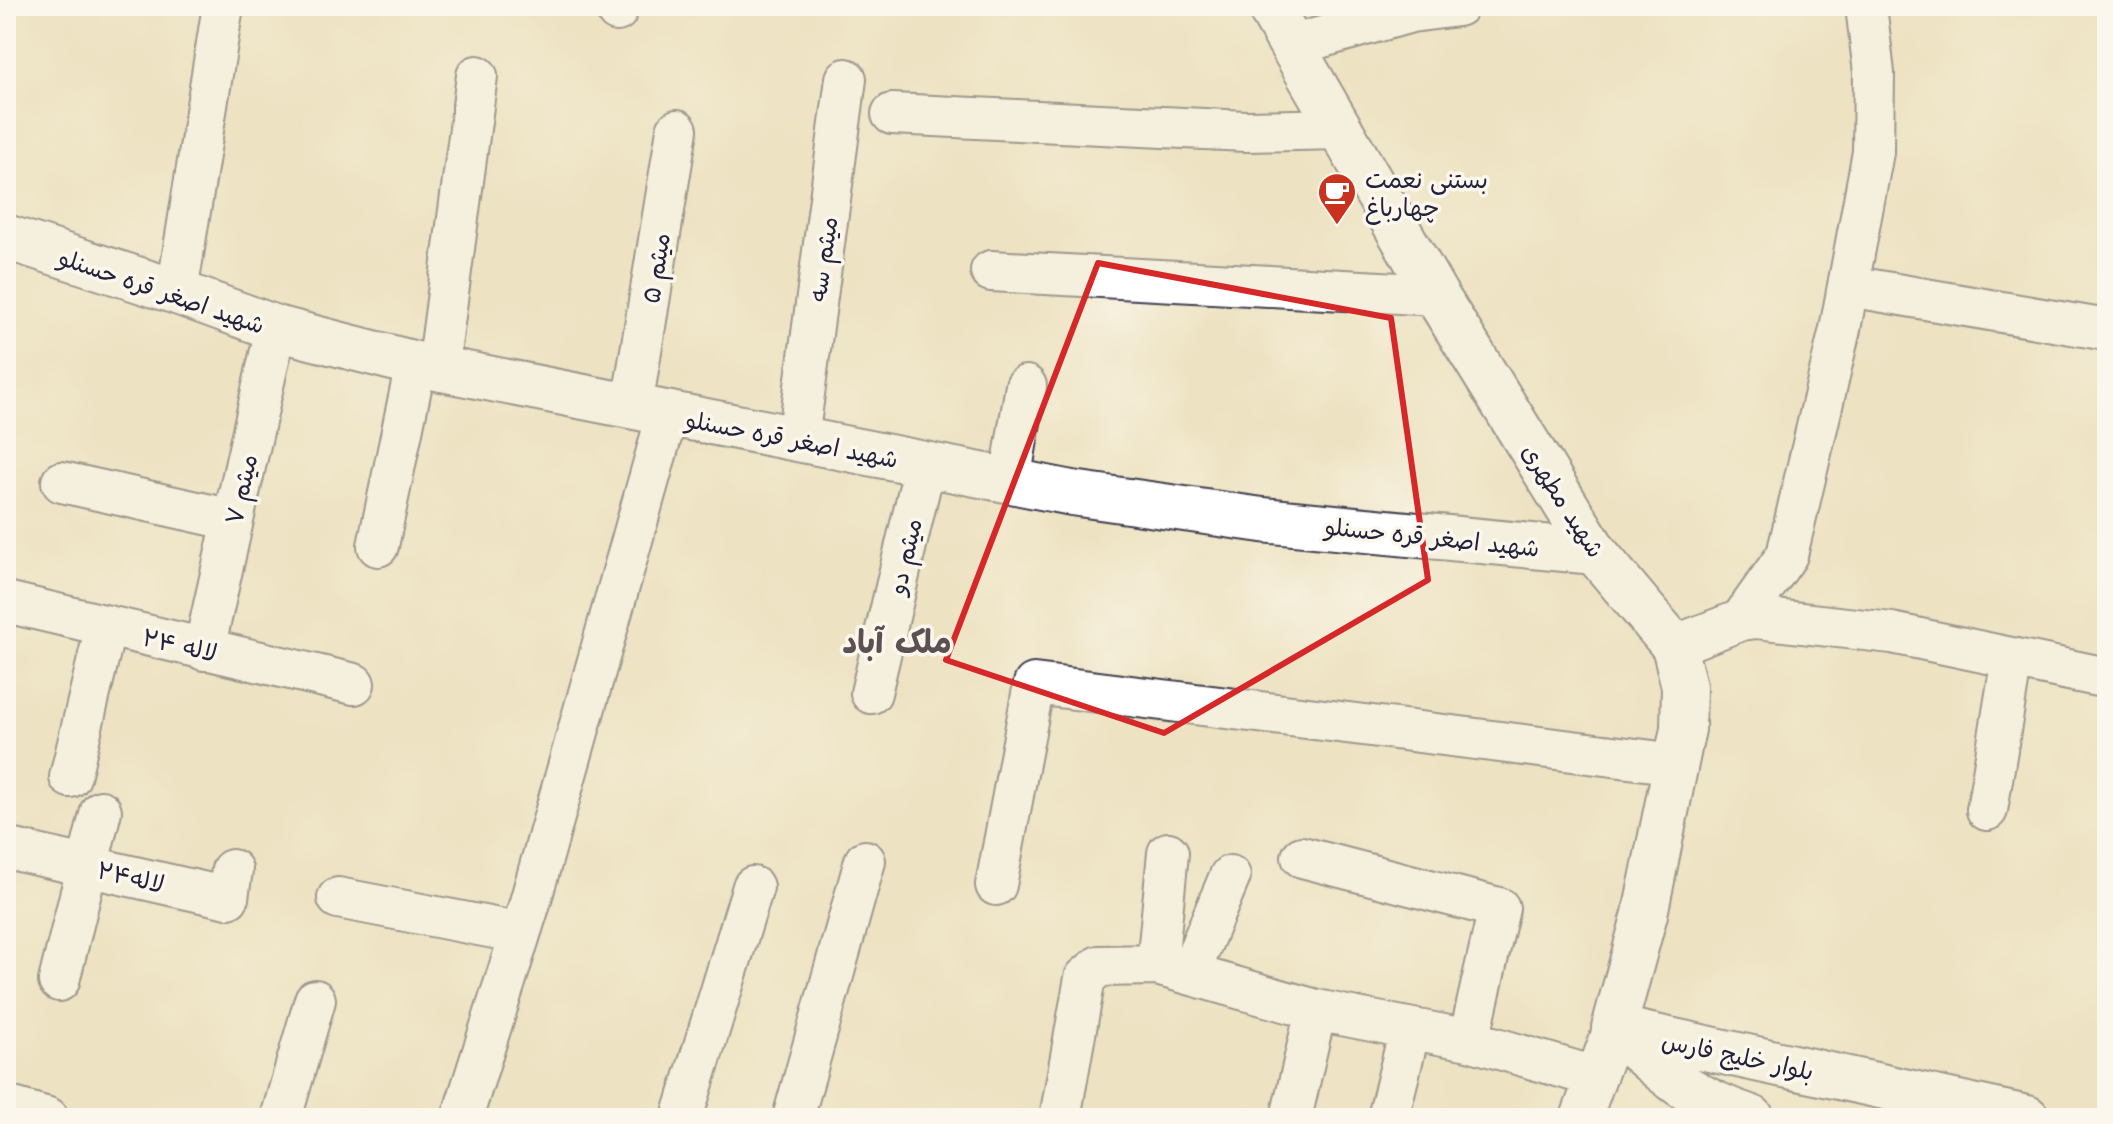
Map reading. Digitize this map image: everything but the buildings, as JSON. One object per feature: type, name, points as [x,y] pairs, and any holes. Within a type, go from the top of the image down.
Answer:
[{"type":"street","points":[[177,292],[223,6]]},
{"type":"street","name":"شهید مطهری","points":[[1269,6],[1436,295],[1595,552],[1674,646],[1684,686],[1677,764],[1645,914],[1614,1028]]},
{"type":"street","points":[[1294,45],[1411,12],[1458,6]]},
{"type":"street","points":[[1741,620],[1787,555],[1849,286],[1873,152],[1874,73],[1866,6]]},
{"type":"street","points":[[378,546],[427,366],[477,76]]},
{"type":"street","name":"میثم سه","points":[[798,439],[846,79]]},
{"type":"street","points":[[892,114],[1246,131],[1342,129]]},
{"type":"street","name":"میثم ۵","points":[[462,1118],[520,933],[650,409],[677,130]]},
{"type":"street","name":"شهید اصغر قره حسنلو","points":[[6,237],[177,292],[276,328],[427,366],[925,465],[1262,520],[1595,552]]},
{"type":"street","points":[[991,271],[1436,295]]},
{"type":"street","points":[[1849,286],[2107,330]]},
{"type":"street","name":"میثم ۷","points":[[204,650],[276,328]]},
{"type":"street","points":[[1010,481],[1026,386]]},
{"type":"street","name":"میثم دو","points":[[871,693],[925,465]]},
{"type":"street","points":[[62,482],[233,520]]},
{"type":"street","name":"لاله ۲۴","points":[[6,602],[354,684]]},
{"type":"street","points":[[1674,646],[1741,620],[1756,618],[1892,633],[2106,674]]},
{"type":"street","points":[[70,777],[106,626]]},
{"type":"street","points":[[1987,810],[2012,658]]},
{"type":"street","points":[[996,885],[1034,684],[1677,764]]},
{"type":"street","points":[[59,981],[101,811]]},
{"type":"street","name":"لاله۲۴","points":[[6,848],[228,898],[232,870]]},
{"type":"street","points":[[1168,853],[1173,969]]},
{"type":"street","points":[[1302,857],[1499,908],[1469,1040]]},
{"type":"street","points":[[793,1118],[865,861]]},
{"type":"street","points":[[1173,969],[1230,876]]},
{"type":"street","points":[[682,1118],[753,887]]},
{"type":"street","points":[[338,898],[520,933]]},
{"type":"street","points":[[1060,1118],[1085,978],[1099,966],[1173,969],[1316,1010],[1469,1040],[1595,1077]]},
{"type":"street","points":[[281,1118],[315,1000]]},
{"type":"street","points":[[1291,1118],[1316,1010]]},
{"type":"street","points":[[1581,1118],[1614,1028]]},
{"type":"street","name":"بلوار خلیج فارس","points":[[1614,1028],[1681,1088],[1711,1104],[1752,1118]]},
{"type":"street","name":"بلوار خلیج فارس","points":[[1614,1028],[2027,1118]]},
{"type":"street","points":[[1388,1118],[1410,1029]]},
{"type":"street","points":[[6,1106],[48,1118]]},
{"type":"highlighted area","points":[[1098,263],[1391,318],[1428,580],[1164,733],[946,660]]},
{"type":"place","name":"بستنی نعمت چهارباغ","points":[[1337,226]]},
{"type":"district","name":"ملک آباد","points":[[897,640]]}]
